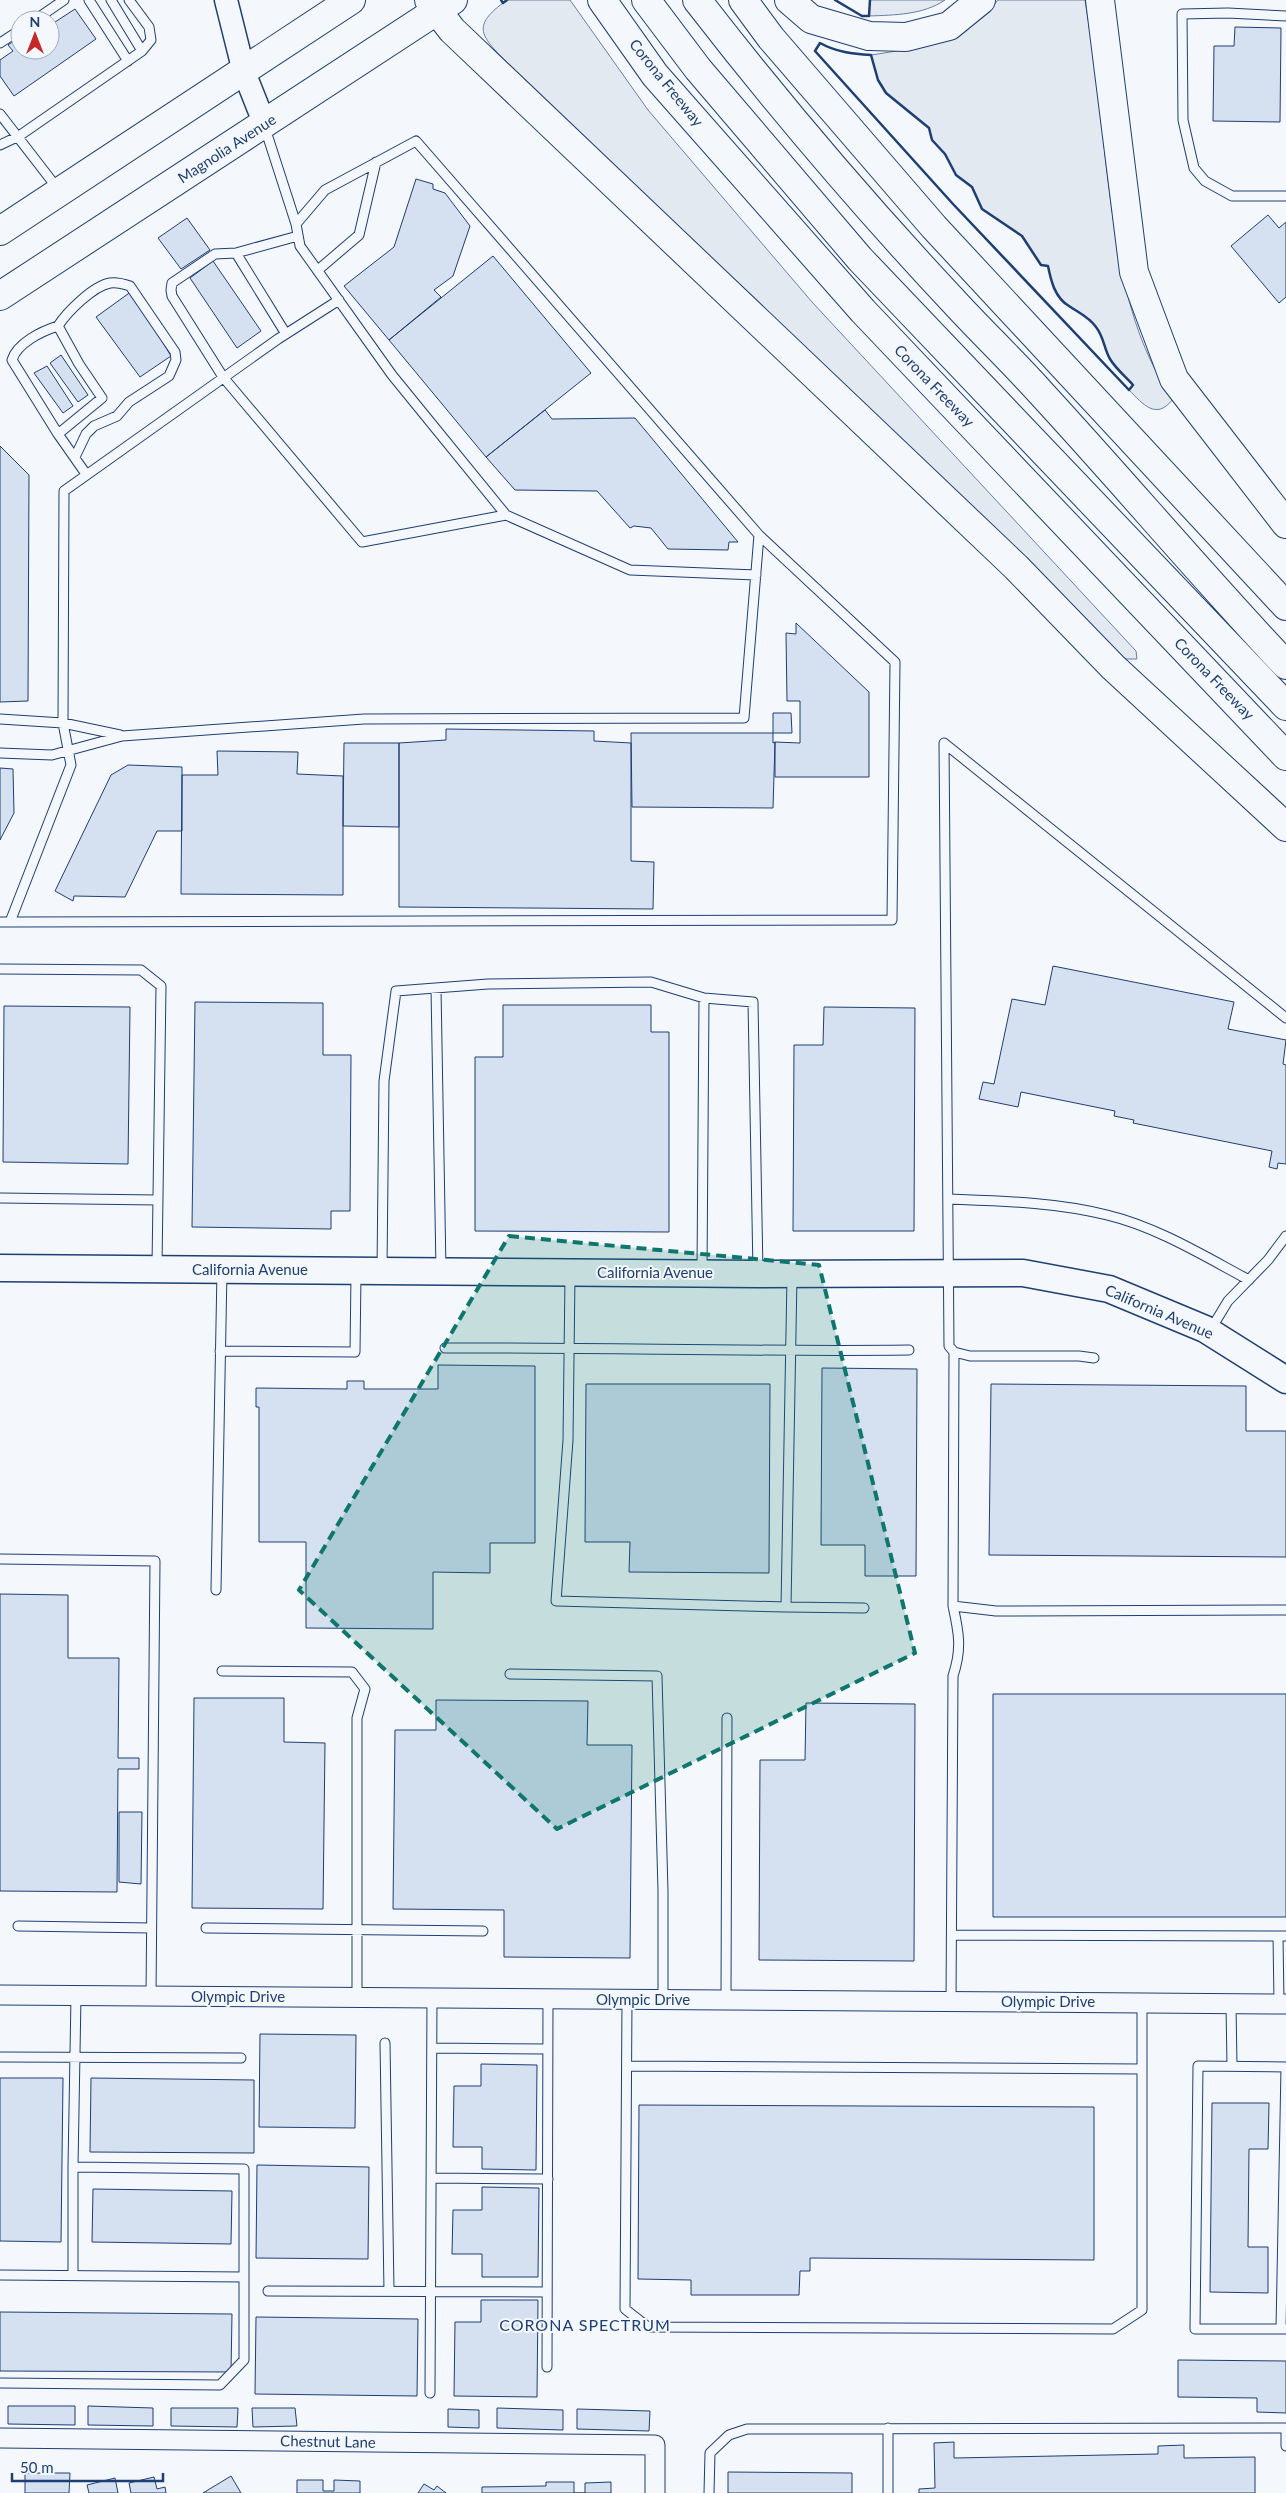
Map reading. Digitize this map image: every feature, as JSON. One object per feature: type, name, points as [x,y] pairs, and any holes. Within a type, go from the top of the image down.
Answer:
[{"type":"main road","points":[[0,231],[351,0]]},
{"type":"main road","name":"Corona Freeway","points":[[602,0],[655,75],[863,311],[1286,756]]},
{"type":"main road","points":[[646,0],[698,69],[860,259],[1286,706]]},
{"type":"main road","points":[[698,0],[755,75],[866,204],[957,305],[1041,393],[1213,587],[1286,665]]},
{"type":"main road","points":[[743,0],[771,38],[934,227],[1286,606]]},
{"type":"main road","points":[[790,0],[811,19],[869,36],[906,37],[949,26],[981,0]]},
{"type":"main road","points":[[1100,0],[1134,272],[1174,379],[1286,524]]},
{"type":"main road","points":[[440,3],[452,30],[1016,567],[1113,667],[1286,827]]},
{"type":"main road","name":"Magnolia Avenue","points":[[0,296],[264,125],[440,3]]},
{"type":"main road","name":"California Avenue","points":[[0,1268],[758,1274],[1023,1273],[1109,1289],[1210,1332],[1285,1377]]},
{"type":"street","points":[[226,0],[244,72],[264,125]]},
{"type":"street","name":"Olympic Drive","points":[[0,1995],[1283,2004]]},
{"type":"street","name":"Chestnut Lane","points":[[0,2438],[655,2445],[655,2493]]},
{"type":"lane","points":[[50,10],[64,0]]},
{"type":"lane","points":[[89,0],[128,61]]},
{"type":"lane","points":[[111,0],[142,51]]},
{"type":"lane","points":[[0,145],[19,136],[128,61],[142,51],[152,40],[149,27],[129,0]]},
{"type":"lane","points":[[1286,16],[1228,13],[1182,14],[1183,120],[1194,168],[1205,181],[1232,196],[1286,196]]},
{"type":"lane","points":[[0,114],[19,136],[60,192]]},
{"type":"lane","points":[[264,125],[296,224],[300,246],[392,375],[506,515],[630,570],[756,575]]},
{"type":"lane","points":[[0,922],[892,920],[895,662],[759,535],[416,141],[325,190],[296,224]]},
{"type":"lane","points":[[318,270],[359,235],[376,162]]},
{"type":"lane","points":[[298,236],[236,253],[215,254],[172,283],[170,290],[223,377],[362,542],[506,515]]},
{"type":"lane","points":[[236,253],[286,334]]},
{"type":"lane","points":[[75,457],[86,434],[94,426],[117,416],[129,402],[169,376],[176,360],[175,352],[130,286],[121,283],[110,283],[100,287],[68,312],[58,326],[44,330],[15,352],[12,360],[58,434],[86,474]]},
{"type":"lane","points":[[10,922],[72,765],[63,723],[64,491],[223,377],[339,300]]},
{"type":"lane","points":[[58,326],[78,364],[102,398],[58,434]]},
{"type":"lane","points":[[0,753],[52,754],[122,736],[364,719],[744,718],[759,535]]},
{"type":"lane","points":[[0,719],[63,723],[122,736]]},
{"type":"lane","points":[[1094,1358],[1079,1356],[970,1356],[954,1352],[949,1346],[944,743],[1286,1018]]},
{"type":"lane","points":[[0,969],[141,970],[161,986],[156,1270]]},
{"type":"lane","points":[[382,1271],[384,1081],[396,991],[488,984],[651,982],[704,998],[753,1002],[758,1274]]},
{"type":"lane","points":[[436,988],[441,1272]]},
{"type":"lane","points":[[702,1273],[704,998]]},
{"type":"lane","points":[[0,1198],[158,1200]]},
{"type":"lane","points":[[948,1199],[1028,1202],[1108,1215],[1172,1239],[1249,1280]]},
{"type":"lane","points":[[1210,1332],[1228,1301],[1268,1260],[1286,1236]]},
{"type":"lane","points":[[216,1590],[222,1270]]},
{"type":"lane","points":[[220,1352],[355,1352],[356,1271]]},
{"type":"lane","points":[[570,1272],[568,1440],[556,1601],[864,1608]]},
{"type":"lane","points":[[786,1607],[792,1274]]},
{"type":"lane","points":[[445,1348],[569,1347],[791,1352],[909,1350]]},
{"type":"lane","points":[[951,2002],[953,1676],[958,1660],[960,1638],[953,1606],[954,1352]]},
{"type":"lane","points":[[0,1559],[155,1561],[151,1996]]},
{"type":"lane","points":[[953,1606],[996,1611],[1286,1610]]},
{"type":"lane","points":[[222,1671],[352,1672],[365,1689],[357,1718],[357,1998]]},
{"type":"lane","points":[[510,1674],[657,1676],[664,1890],[663,2000]]},
{"type":"lane","points":[[726,2000],[727,1718]]},
{"type":"lane","points":[[18,1926],[151,1928]]},
{"type":"lane","points":[[206,1928],[483,1930]]},
{"type":"lane","points":[[952,1935],[1282,1936],[1283,2004]]},
{"type":"lane","points":[[73,2275],[76,1996]]},
{"type":"lane","points":[[430,2393],[432,1998]]},
{"type":"lane","points":[[547,2367],[548,1999]]},
{"type":"lane","points":[[627,2000],[625,2308],[648,2327],[1113,2329],[1142,2310],[1142,2003]]},
{"type":"lane","points":[[1231,2004],[1232,2066]]},
{"type":"lane","points":[[385,2043],[389,2291]]},
{"type":"lane","points":[[432,2048],[548,2049]]},
{"type":"lane","points":[[0,2057],[241,2058]]},
{"type":"lane","points":[[627,2066],[1142,2070]]},
{"type":"lane","points":[[1198,2066],[1286,2067],[1284,2329],[1194,2329],[1198,2066]]},
{"type":"lane","points":[[0,2383],[220,2384],[244,2360],[244,2169],[74,2167]]},
{"type":"lane","points":[[431,2178],[548,2179]]},
{"type":"lane","points":[[0,2275],[244,2277]]},
{"type":"lane","points":[[268,2291],[547,2292]]},
{"type":"lane","points":[[888,2428],[888,2493]]},
{"type":"lane","points":[[709,2493],[710,2453],[729,2435],[747,2429],[1286,2428],[1286,2446]]},
{"type":"highlighted area","points":[[509,1236],[819,1265],[915,1653],[557,1829],[299,1590]]},
{"type":"shaded area","points":[[507,0],[570,0],[648,110],[812,302],[1136,651],[1137,659],[1126,659],[1115,650],[508,64],[486,39],[484,32],[487,17]]},
{"type":"shaded area","points":[[870,0],[945,0],[927,9],[918,11],[869,16]]},
{"type":"shaded area","points":[[998,0],[1085,0],[1116,237],[1127,294],[1145,348],[1173,399],[1167,406],[1161,409],[1155,410],[1150,408],[1129,390],[1133,385],[1110,359],[1096,327],[1087,318],[1064,303],[1057,294],[1048,266],[1041,265],[1022,236],[982,209],[972,187],[956,175],[945,154],[932,140],[929,128],[886,93],[878,80],[871,55],[924,45],[957,33],[986,14]]},
{"type":"building","points":[[75,9],[96,39],[14,96],[0,76],[0,60],[10,53],[10,60],[60,60],[60,19]]},
{"type":"building","points":[[1235,27],[1281,28],[1280,122],[1213,121],[1214,46],[1234,46]]},
{"type":"building","points":[[416,179],[433,184],[433,189],[445,193],[470,226],[453,276],[434,290],[441,297],[389,340],[344,286],[394,247]]},
{"type":"building","points":[[1268,215],[1279,228],[1286,222],[1286,297],[1279,303],[1231,246]]},
{"type":"building","points":[[187,218],[210,250],[181,269],[158,238]]},
{"type":"building","points":[[493,256],[591,373],[486,457],[389,340]]},
{"type":"building","points":[[213,261],[261,331],[237,348],[190,278]]},
{"type":"building","points":[[132,291],[171,356],[140,377],[96,317]]},
{"type":"building","points":[[61,355],[88,395],[78,402],[50,363]]},
{"type":"building","points":[[47,366],[73,406],[63,413],[34,373]]},
{"type":"building","points":[[545,410],[552,419],[635,418],[738,542],[729,542],[728,550],[668,549],[651,528],[634,526],[630,528],[597,491],[515,490],[486,457]]},
{"type":"building","points":[[0,446],[29,475],[28,701],[0,702]]},
{"type":"building","points":[[796,623],[869,692],[869,777],[775,777],[775,742],[800,743],[800,701],[787,701],[786,633],[796,634]]},
{"type":"building","points":[[773,713],[791,713],[792,733],[773,733]]},
{"type":"building","points":[[446,729],[594,731],[594,741],[631,743],[631,861],[654,862],[653,909],[399,907],[399,743],[446,740]]},
{"type":"building","points":[[631,733],[773,733],[773,743],[775,742],[773,808],[632,807]]},
{"type":"building","points":[[344,743],[399,743],[399,827],[343,826]]},
{"type":"building","points":[[217,751],[298,752],[297,774],[343,776],[343,895],[181,894],[182,775],[218,775]]},
{"type":"building","points":[[128,765],[182,767],[182,831],[157,831],[125,897],[74,896],[73,901],[55,891],[111,775]]},
{"type":"building","points":[[0,768],[13,769],[14,813],[0,840]]},
{"type":"building","points":[[1053,966],[1234,1002],[1228,1029],[1286,1040],[1283,1064],[1286,1065],[1286,1164],[1278,1163],[1277,1169],[1269,1167],[1272,1151],[1133,1123],[1134,1120],[1114,1116],[1115,1111],[1021,1092],[1018,1107],[979,1099],[983,1082],[994,1084],[1012,999],[1045,1005]]},
{"type":"building","points":[[195,1002],[323,1003],[323,1055],[351,1055],[350,1211],[331,1211],[331,1229],[192,1227]]},
{"type":"building","points":[[503,1005],[651,1005],[651,1032],[669,1032],[669,1232],[475,1231],[475,1057],[503,1057]]},
{"type":"building","points":[[4,1006],[130,1007],[128,1164],[3,1162]]},
{"type":"building","points":[[824,1007],[915,1008],[914,1231],[793,1231],[794,1045],[823,1045]]},
{"type":"building","points":[[438,1365],[535,1366],[535,1543],[490,1543],[490,1573],[433,1572],[433,1629],[306,1628],[306,1542],[259,1542],[259,1407],[256,1407],[256,1388],[347,1389],[347,1381],[364,1381],[364,1389],[438,1389]]},
{"type":"building","points":[[822,1368],[917,1369],[916,1576],[865,1576],[865,1545],[821,1545]]},
{"type":"building","points":[[586,1384],[770,1384],[769,1573],[629,1572],[630,1542],[585,1542]]},
{"type":"building","points":[[991,1384],[1246,1386],[1246,1431],[1286,1431],[1286,1557],[989,1555]]},
{"type":"building","points":[[0,1594],[68,1595],[68,1658],[119,1658],[118,1758],[139,1758],[139,1769],[118,1769],[117,1892],[0,1891]]},
{"type":"building","points":[[993,1694],[1286,1694],[1286,1917],[993,1917]]},
{"type":"building","points":[[194,1698],[284,1698],[284,1742],[325,1743],[323,1909],[192,1908]]},
{"type":"building","points":[[436,1700],[588,1701],[587,1745],[632,1745],[630,1958],[504,1957],[504,1910],[393,1909],[395,1730],[436,1730]]},
{"type":"building","points":[[806,1703],[915,1704],[914,1961],[759,1960],[760,1760],[805,1760]]},
{"type":"building","points":[[119,1812],[142,1812],[141,1884],[119,1882]]},
{"type":"building","points":[[260,2034],[356,2035],[355,2128],[259,2127]]},
{"type":"building","points":[[481,2064],[537,2065],[536,2170],[482,2169],[482,2147],[453,2147],[454,2086],[481,2086]]},
{"type":"building","points":[[0,2078],[63,2078],[61,2242],[0,2241]]},
{"type":"building","points":[[91,2078],[254,2080],[254,2153],[90,2152]]},
{"type":"building","points":[[1212,2103],[1269,2103],[1268,2149],[1249,2149],[1248,2247],[1268,2247],[1268,2293],[1210,2292]]},
{"type":"building","points":[[639,2105],[1094,2107],[1094,2260],[810,2258],[810,2271],[800,2271],[799,2295],[691,2295],[691,2280],[638,2279]]},
{"type":"building","points":[[257,2165],[369,2167],[368,2259],[256,2258]]},
{"type":"building","points":[[482,2187],[539,2188],[538,2277],[482,2277],[482,2254],[452,2254],[453,2210],[482,2210]]},
{"type":"building","points":[[93,2189],[232,2191],[231,2244],[92,2242]]},
{"type":"building","points":[[481,2300],[538,2300],[537,2397],[454,2396],[455,2322],[481,2322]]},
{"type":"building","points":[[0,2312],[232,2314],[231,2372],[0,2371]]},
{"type":"building","points":[[256,2317],[418,2319],[417,2396],[255,2394]]},
{"type":"building","points":[[1178,2360],[1286,2361],[1286,2413],[1257,2412],[1257,2398],[1178,2397]]},
{"type":"building","points":[[8,2406],[75,2406],[75,2425],[8,2424]]},
{"type":"building","points":[[88,2406],[153,2408],[153,2426],[88,2425]]},
{"type":"building","points":[[171,2408],[238,2408],[237,2427],[171,2426]]},
{"type":"building","points":[[252,2408],[295,2408],[297,2426],[253,2427]]},
{"type":"building","points":[[497,2408],[563,2410],[563,2430],[497,2428]]},
{"type":"building","points":[[448,2409],[479,2410],[479,2428],[448,2427]]},
{"type":"building","points":[[577,2409],[650,2411],[649,2431],[577,2429]]},
{"type":"building","points":[[954,2442],[954,2458],[1158,2454],[1158,2446],[1184,2445],[1184,2458],[1255,2457],[1255,2493],[919,2493],[919,2489],[935,2488],[934,2443]]},
{"type":"building","points":[[728,2472],[852,2473],[852,2493],[728,2493]]},
{"type":"building","points":[[25,2473],[70,2473],[69,2493],[25,2493]]},
{"type":"building","points":[[231,2476],[241,2493],[203,2493]]},
{"type":"building","points":[[154,2477],[157,2489],[165,2487],[166,2493],[131,2493],[129,2483]]},
{"type":"building","points":[[115,2478],[118,2493],[89,2493],[87,2485]]},
{"type":"building","points":[[297,2480],[323,2480],[323,2491],[334,2491],[334,2480],[360,2481],[360,2493],[297,2493]]},
{"type":"building","points":[[546,2482],[574,2482],[574,2493],[482,2493],[482,2487],[546,2486]]},
{"type":"building","points":[[611,2482],[611,2493],[585,2493],[585,2483]]},
{"type":"building","points":[[424,2484],[434,2490],[437,2486],[446,2493],[418,2493]]},
{"type":"wall","points":[[501,0],[503,3],[507,0]]},
{"type":"wall","points":[[835,0],[862,16],[869,16],[870,0]]},
{"type":"wall","points":[[820,43],[832,49],[871,55],[878,80],[886,93],[929,128],[932,140],[945,154],[956,175],[972,187],[982,209],[1022,236],[1041,265],[1048,266],[1052,283],[1064,303],[1087,318],[1096,327],[1110,359],[1133,385],[1129,390],[953,204],[815,51],[820,43]]},
{"type":"district","name":"CORONA SPECTRUM","points":[[585,2325]]}]
